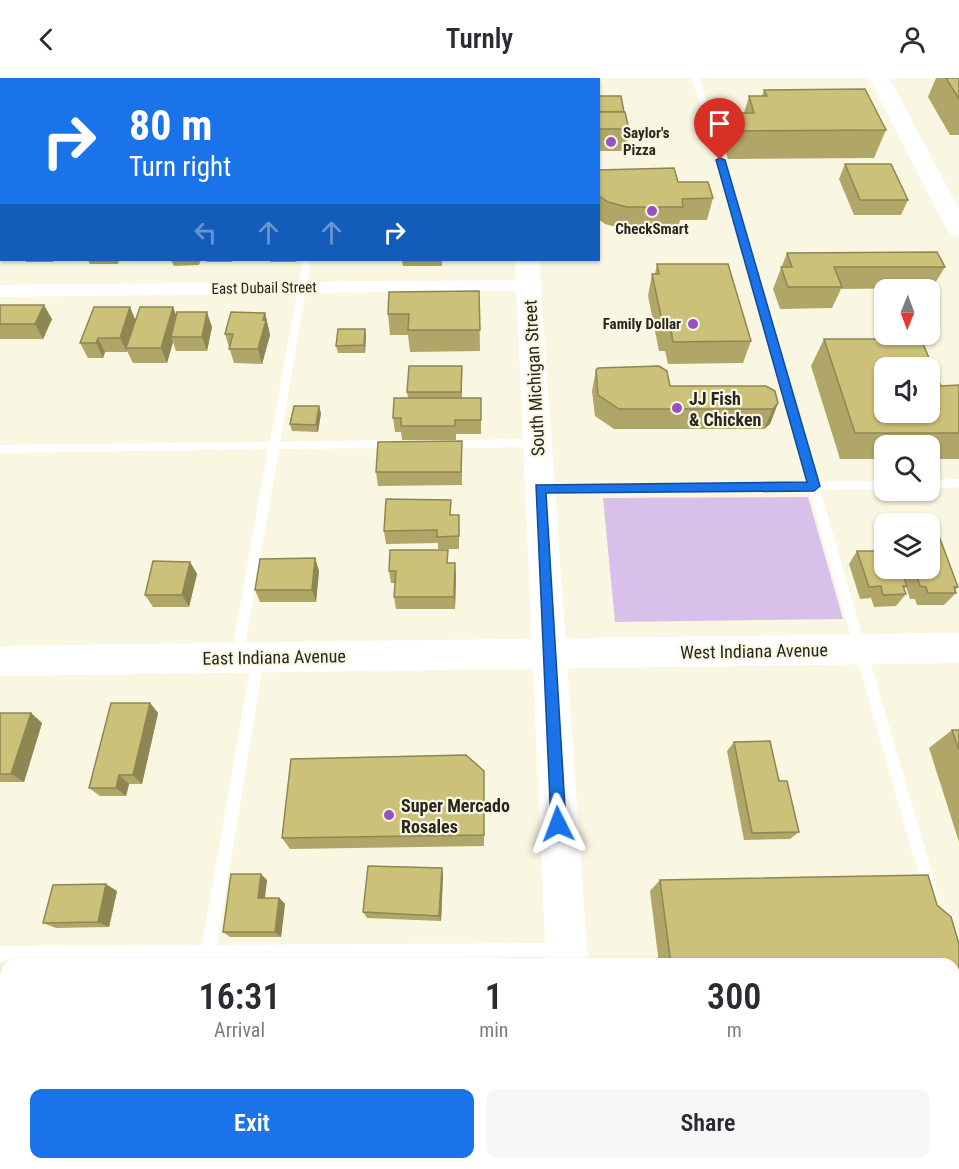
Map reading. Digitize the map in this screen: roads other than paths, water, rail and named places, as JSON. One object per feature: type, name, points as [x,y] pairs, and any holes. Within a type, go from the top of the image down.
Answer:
[{"type":"main road","points":[[879,78],[959,230]]},
{"type":"main road","name":"South Michigan Street","points":[[528,273],[567,957]]},
{"type":"main road","name":"West Indiana Avenue","points":[[548,653],[959,648]]},
{"type":"main road","name":"East Indiana Avenue","points":[[0,661],[548,653]]},
{"type":"street","name":"East Dubail Street","points":[[0,291],[302,288],[528,273]]},
{"type":"lane","points":[[696,78],[933,897]]},
{"type":"lane","points":[[207,958],[276,444],[307,261]]},
{"type":"lane","points":[[428,444],[537,443]]},
{"type":"lane","points":[[0,449],[404,444]]},
{"type":"lane","points":[[940,484],[959,483]]},
{"type":"lane","points":[[540,488],[874,485]]},
{"type":"lane","points":[[0,954],[166,958]]},
{"type":"lane","points":[[387,958],[567,957]]},
{"type":"place","name":"Saylor's Pizza","points":[[611,142]]},
{"type":"place","name":"CheckSmart","points":[[652,211]]},
{"type":"place","name":"Family Dollar","points":[[693,324]]},
{"type":"place","name":"JJ Fish & Chicken","points":[[677,408]]},
{"type":"place","name":"Super Mercado Rosales","points":[[389,815]]}]
